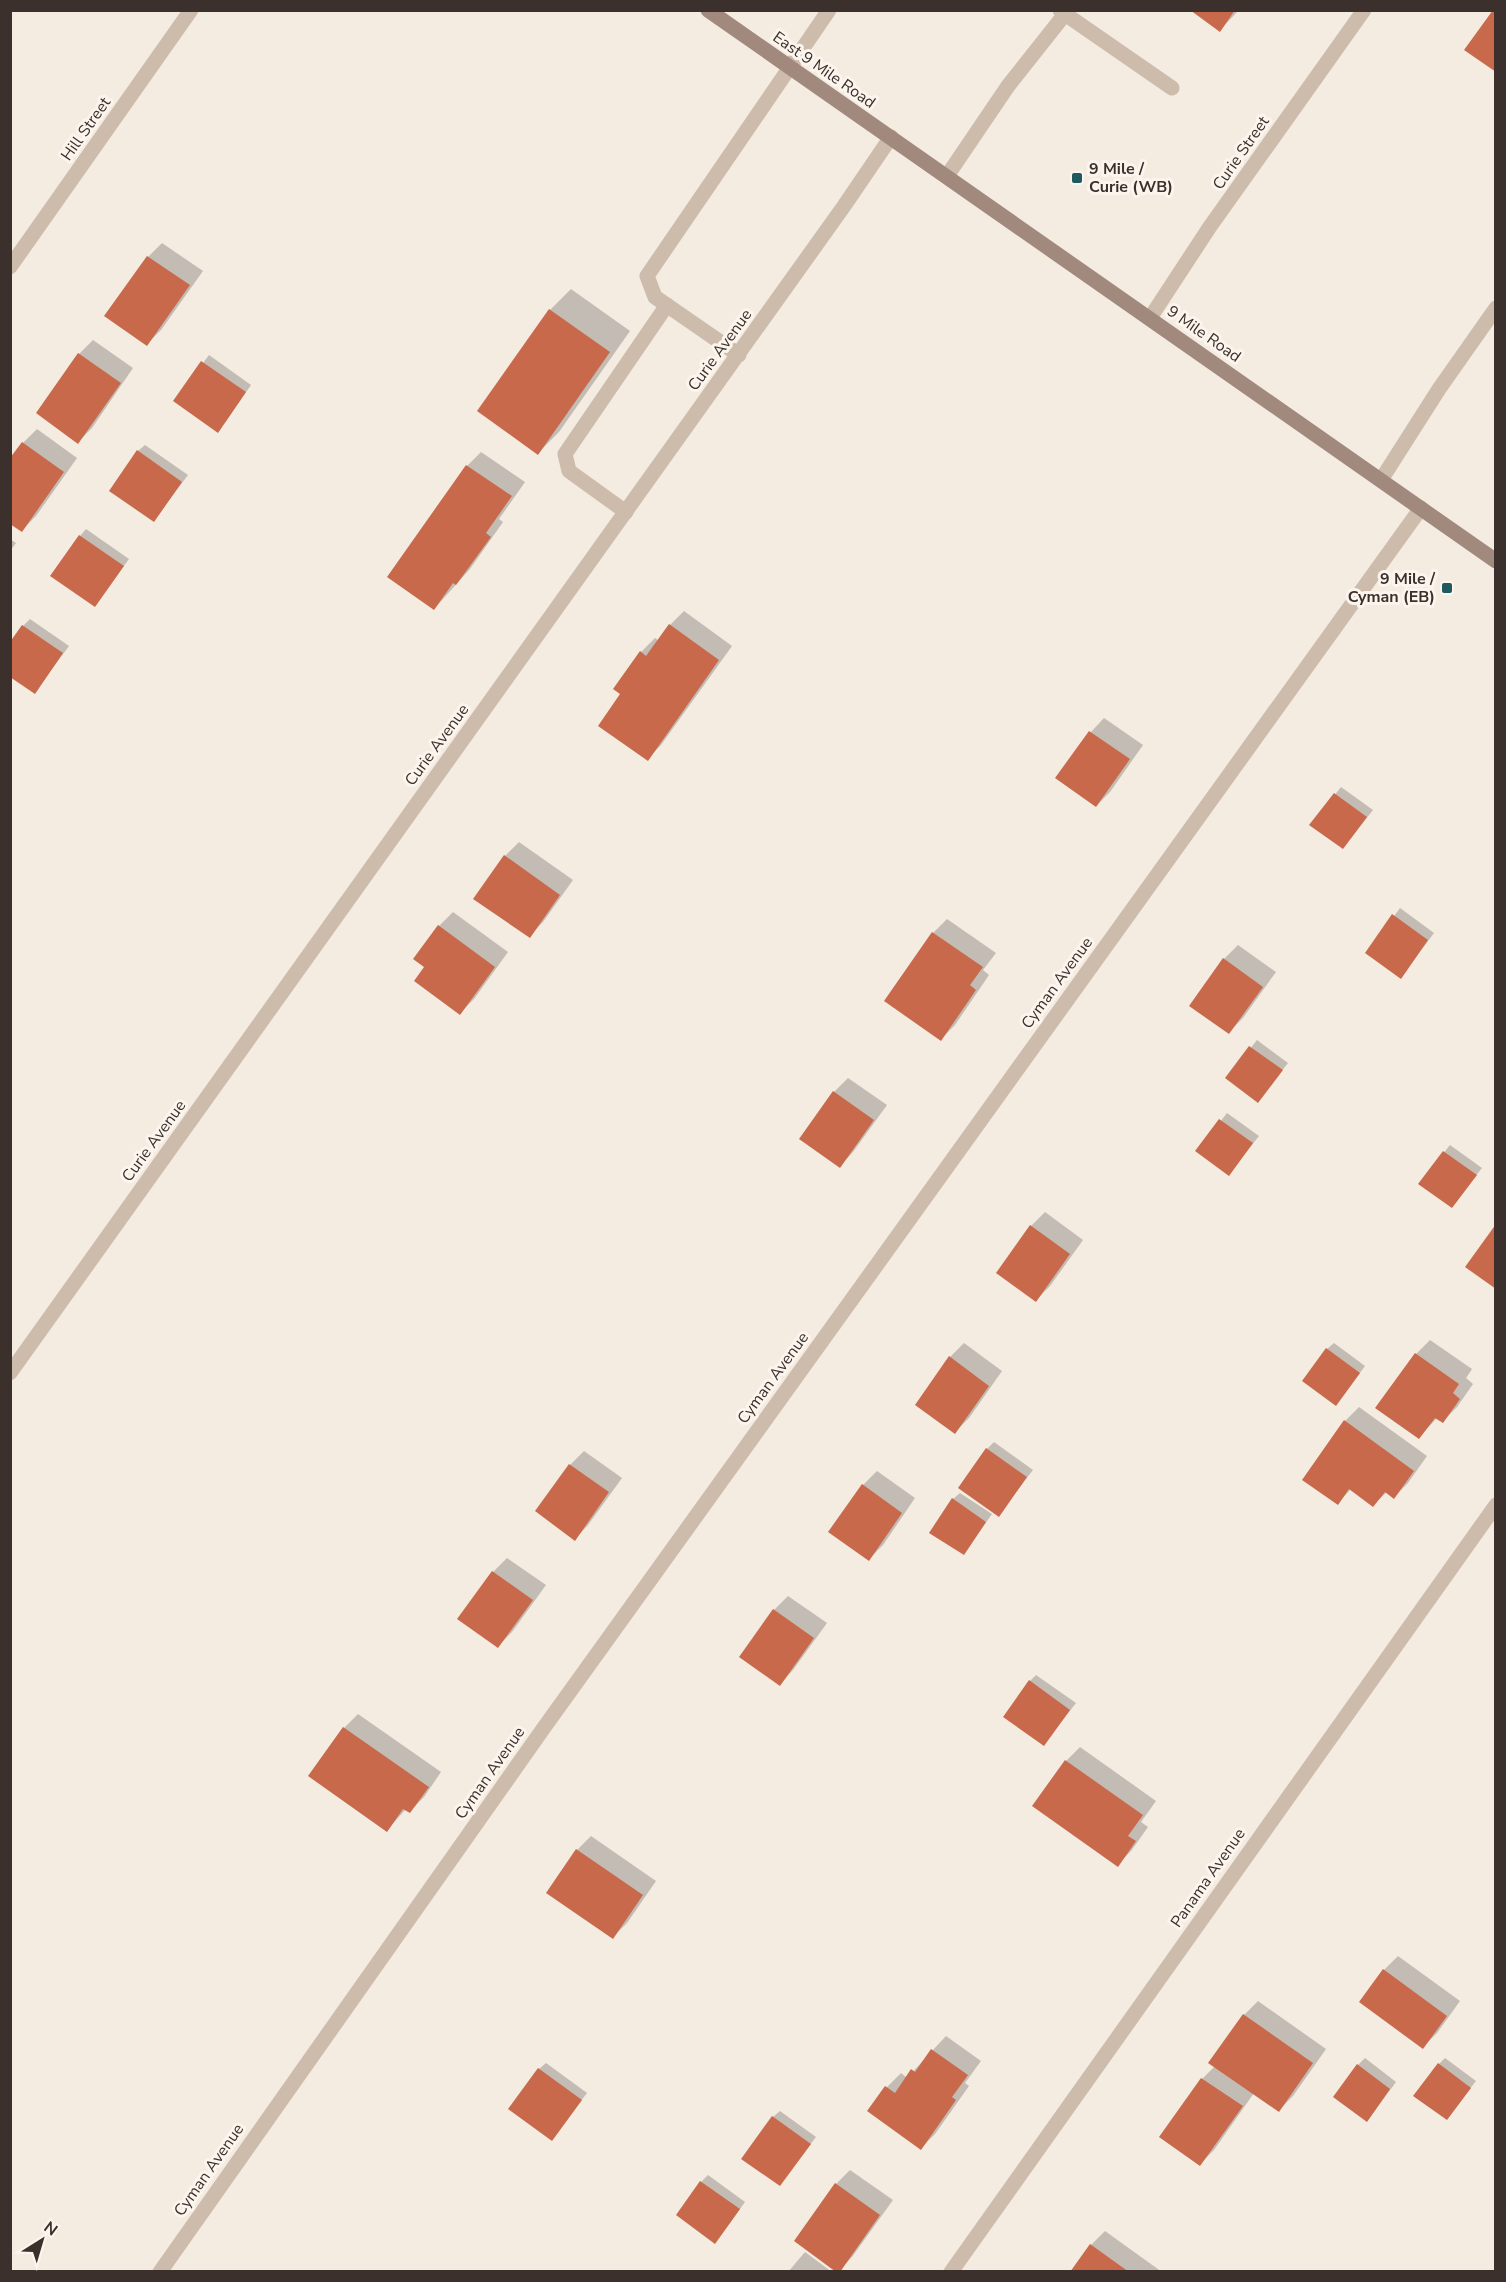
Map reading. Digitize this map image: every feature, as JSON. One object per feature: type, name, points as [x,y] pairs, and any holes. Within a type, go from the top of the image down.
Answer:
[{"type":"main road","name":"East 9 Mile Road","points":[[708,10],[891,137]]},
{"type":"main road","name":"9 Mile Road","points":[[891,137],[1496,561]]},
{"type":"street","name":"Hill Street","points":[[10,267],[191,10]]},
{"type":"street","points":[[739,355],[655,297],[647,276],[791,69],[829,10]]},
{"type":"street","name":"Curie Street","points":[[1150,318],[1209,228],[1364,10]]},
{"type":"street","points":[[947,176],[1008,86],[1063,12],[1172,88]]},
{"type":"street","name":"Curie Avenue","points":[[10,1373],[739,355],[891,137]]},
{"type":"street","points":[[626,512],[569,471],[565,454],[667,305]]},
{"type":"street","points":[[1381,480],[1496,308]]},
{"type":"street","name":"Cyman Avenue","points":[[160,2271],[550,1719],[1421,508]]},
{"type":"street","name":"Panama Avenue","points":[[951,2271],[1496,1505]]},
{"type":"building","points":[[1190,10],[1235,10],[1220,32]]},
{"type":"building","points":[[1493,10],[1496,10],[1496,72],[1464,50]]},
{"type":"building","points":[[147,256],[190,285],[147,346],[104,316]]},
{"type":"building","points":[[549,309],[610,352],[538,455],[477,411]]},
{"type":"building","points":[[78,353],[121,383],[78,444],[36,413]]},
{"type":"building","points":[[201,361],[246,392],[218,433],[173,401]]},
{"type":"building","points":[[22,442],[64,472],[22,532],[10,524],[10,458]]},
{"type":"building","points":[[137,450],[182,482],[154,522],[109,491]]},
{"type":"building","points":[[466,465],[512,496],[486,533],[491,537],[456,585],[453,583],[434,610],[387,577]]},
{"type":"building","points":[[79,535],[124,566],[95,607],[50,576]]},
{"type":"building","points":[[669,624],[719,660],[648,761],[598,726],[620,694],[613,689],[640,651],[646,656]]},
{"type":"building","points":[[22,625],[63,653],[35,694],[10,677],[10,642]]},
{"type":"building","points":[[1089,731],[1130,759],[1096,807],[1055,778]]},
{"type":"building","points":[[1334,793],[1367,817],[1343,849],[1309,825]]},
{"type":"building","points":[[504,855],[560,895],[530,938],[473,899]]},
{"type":"building","points":[[1392,914],[1428,940],[1401,979],[1365,953]]},
{"type":"building","points":[[438,925],[495,967],[460,1015],[414,981],[424,967],[413,959]]},
{"type":"building","points":[[932,932],[983,967],[970,985],[976,990],[941,1041],[884,1001]]},
{"type":"building","points":[[1223,958],[1263,987],[1229,1034],[1189,1006]]},
{"type":"building","points":[[1249,1046],[1283,1070],[1258,1103],[1225,1078]]},
{"type":"building","points":[[833,1091],[874,1120],[840,1168],[799,1139]]},
{"type":"building","points":[[1219,1119],[1253,1143],[1229,1176],[1195,1151]]},
{"type":"building","points":[[1443,1151],[1477,1175],[1452,1208],[1418,1184]]},
{"type":"building","points":[[1496,1224],[1496,1289],[1465,1267]]},
{"type":"building","points":[[1030,1225],[1070,1254],[1036,1302],[996,1273]]},
{"type":"building","points":[[1326,1348],[1360,1373],[1336,1406],[1302,1381]]},
{"type":"building","points":[[1415,1353],[1459,1384],[1453,1393],[1460,1399],[1443,1423],[1435,1418],[1419,1439],[1375,1408]]},
{"type":"building","points":[[949,1356],[989,1386],[955,1434],[915,1405]]},
{"type":"building","points":[[1344,1420],[1414,1471],[1394,1499],[1385,1492],[1373,1507],[1349,1489],[1338,1505],[1302,1480]]},
{"type":"building","points":[[986,1448],[1027,1477],[999,1517],[958,1488]]},
{"type":"building","points":[[569,1464],[609,1492],[575,1541],[535,1511]]},
{"type":"building","points":[[862,1484],[902,1513],[869,1561],[828,1532]]},
{"type":"building","points":[[952,1498],[986,1522],[964,1555],[929,1533]]},
{"type":"building","points":[[492,1571],[533,1600],[498,1648],[457,1619]]},
{"type":"building","points":[[773,1609],[814,1638],[780,1686],[739,1657]]},
{"type":"building","points":[[1029,1680],[1070,1710],[1044,1746],[1003,1717]]},
{"type":"building","points":[[343,1727],[429,1787],[410,1813],[403,1809],[387,1832],[308,1776]]},
{"type":"building","points":[[1065,1760],[1143,1815],[1128,1836],[1136,1841],[1118,1867],[1032,1806]]},
{"type":"building","points":[[576,1849],[643,1895],[613,1939],[546,1893]]},
{"type":"building","points":[[1383,1969],[1447,2016],[1423,2049],[1359,2002]]},
{"type":"building","points":[[1243,2014],[1313,2063],[1279,2112],[1208,2063]]},
{"type":"building","points":[[931,2049],[968,2075],[952,2097],[956,2100],[921,2150],[867,2111],[885,2086],[895,2093],[911,2069],[915,2072]]},
{"type":"building","points":[[1438,2063],[1471,2088],[1447,2120],[1413,2096]]},
{"type":"building","points":[[1357,2064],[1390,2089],[1367,2122],[1333,2097]]},
{"type":"building","points":[[538,2068],[582,2100],[552,2141],[508,2109]]},
{"type":"building","points":[[1201,2078],[1243,2106],[1200,2166],[1159,2137]]},
{"type":"building","points":[[772,2116],[811,2144],[780,2186],[741,2159]]},
{"type":"building","points":[[700,2181],[740,2209],[715,2244],[676,2215]]},
{"type":"building","points":[[835,2183],[880,2215],[840,2272],[836,2272],[794,2241]]},
{"type":"building","points":[[1090,2244],[1129,2272],[1070,2272]]},
{"type":"place","name":"9 Mile / Curie (WB)","points":[[1077,178]]},
{"type":"place","name":"9 Mile / Cyman (EB)","points":[[1447,588]]}]
